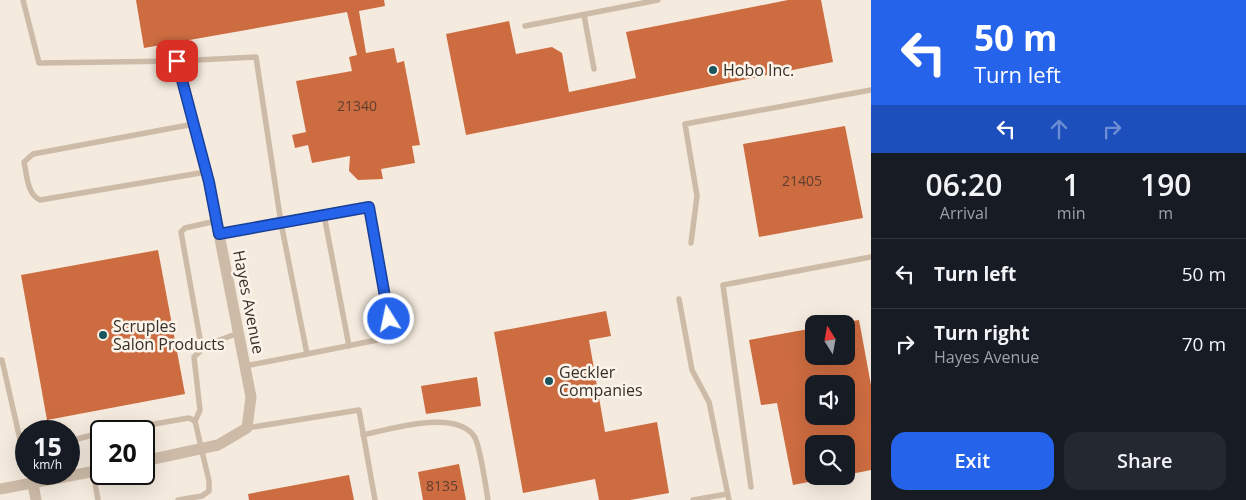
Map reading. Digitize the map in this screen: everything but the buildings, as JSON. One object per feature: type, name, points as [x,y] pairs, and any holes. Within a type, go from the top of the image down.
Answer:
[{"type":"street","name":"Hayes Avenue","points":[[207,177],[251,397],[247,428]]},
{"type":"street","points":[[155,459],[218,445],[247,428]]},
{"type":"street","points":[[0,489],[15,484]]},
{"type":"street","points":[[32,485],[36,500]]},
{"type":"lane","points":[[23,0],[38,63],[177,61],[256,57],[281,223],[307,354]]},
{"type":"lane","points":[[525,26],[658,0]]},
{"type":"lane","points":[[584,15],[594,69]]},
{"type":"lane","points":[[177,61],[194,124],[207,177],[40,200],[33,197],[30,191],[24,162],[27,157],[33,154],[194,124]]},
{"type":"lane","points":[[691,243],[697,196],[685,124],[871,90]]},
{"type":"lane","points":[[219,234],[369,207],[392,337],[245,366]]},
{"type":"lane","points":[[324,215],[350,346]]},
{"type":"lane","points":[[202,350],[181,232],[185,228],[216,221]]},
{"type":"lane","points":[[751,487],[723,285],[871,257]]},
{"type":"lane","points":[[679,299],[692,370],[709,402],[728,497],[693,500]]},
{"type":"lane","points":[[178,500],[202,496],[209,491],[210,481],[195,421],[200,410],[194,357],[222,337],[239,333]]},
{"type":"lane","points":[[0,360],[2,360],[16,420]]},
{"type":"lane","points":[[247,428],[359,410],[376,500]]},
{"type":"lane","points":[[155,424],[189,418],[195,421]]},
{"type":"lane","points":[[363,435],[403,425],[440,422],[463,425],[475,437],[488,500]]},
{"type":"lane","points":[[98,485],[98,500]]},
{"type":"place","name":"Hobo Inc.","points":[[713,70]]},
{"type":"place","name":"Scruples Salon Products","points":[[103,335]]},
{"type":"place","name":"Geckler Companies","points":[[549,381]]},
{"type":"route","points":[[177,61],[209,182],[219,234],[369,207],[389,319]]}]
